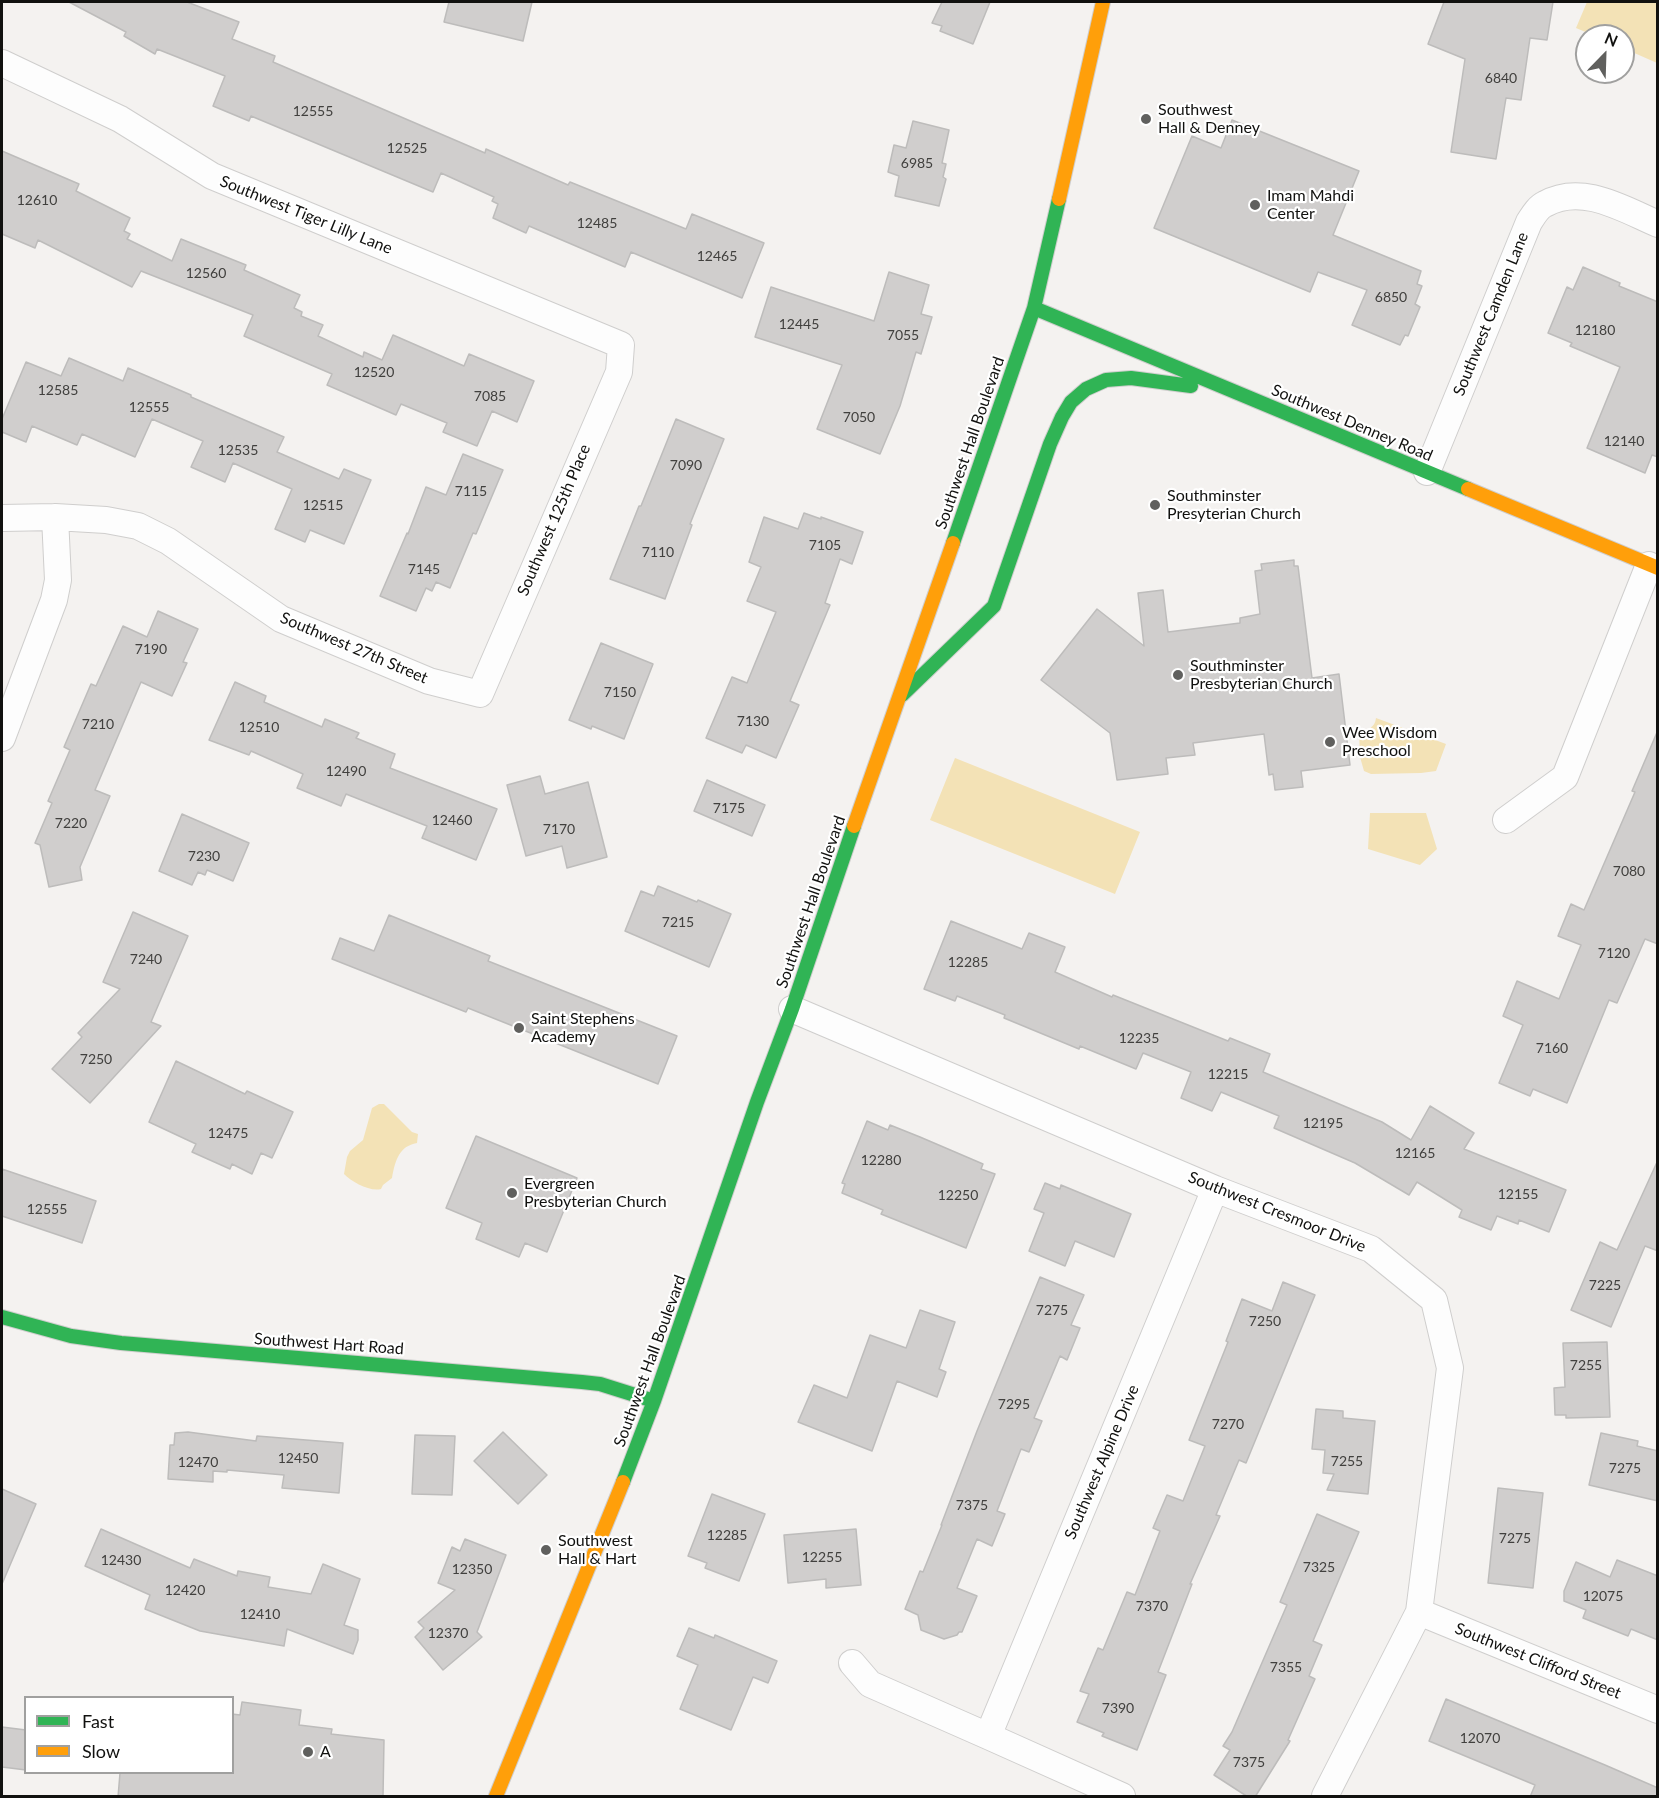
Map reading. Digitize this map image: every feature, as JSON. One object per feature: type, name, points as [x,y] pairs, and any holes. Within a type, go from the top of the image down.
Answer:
[{"type":"main road","name":"Southwest Hall Boulevard","points":[[496,1797],[654,1401],[1018,358],[1034,308],[1103,2]]},
{"type":"main road","name":"Southwest Denney Road","points":[[1034,308],[1653,567]]},
{"type":"main road","points":[[897,701],[994,606],[1050,444],[1071,402],[1086,389],[1106,380],[1131,378],[1238,392]]},
{"type":"main road","name":"Southwest Hart Road","points":[[2,1317],[70,1336],[168,1347],[600,1384],[654,1401]]},
{"type":"street","name":"Southwest Tiger Lilly Lane","points":[[2,63],[120,119],[212,177],[621,345]]},
{"type":"street","name":"Southwest Camden Lane","points":[[1427,472],[1529,222],[1543,204],[1577,195],[1599,199],[1658,224]]},
{"type":"street","name":"Southwest 125th Place","points":[[480,694],[619,372],[621,345]]},
{"type":"street","name":"Southwest 27th Street","points":[[2,518],[55,517],[106,520],[138,526],[168,541],[281,619],[429,681],[480,694]]},
{"type":"street","points":[[2,738],[54,600],[58,580],[55,517]]},
{"type":"street","points":[[1506,820],[1564,777],[1653,567]]},
{"type":"street","name":"Southwest Cresmoor Drive","points":[[792,1009],[1215,1189],[1371,1249],[1434,1300],[1450,1368],[1419,1612],[1325,1797]]},
{"type":"street","name":"Southwest Alpine Drive","points":[[988,1736],[1215,1189]]},
{"type":"street","name":"Southwest Clifford Street","points":[[1419,1612],[1658,1710]]},
{"type":"street","points":[[852,1663],[870,1684],[1122,1797]]},
{"type":"shaded area","points":[[1587,2],[1657,2],[1657,63],[1635,53],[1635,24],[1578,24]]},
{"type":"shaded area","points":[[1376,718],[1446,744],[1436,771],[1371,774],[1364,771],[1360,757],[1359,732],[1373,726]]},
{"type":"shaded area","points":[[955,758],[1140,832],[1115,894],[930,820]]},
{"type":"shaded area","points":[[1370,813],[1426,813],[1437,849],[1420,865],[1368,849]]},
{"type":"shaded area","points":[[384,1104],[412,1132],[418,1134],[417,1143],[406,1147],[399,1155],[392,1178],[377,1190],[361,1186],[344,1174],[350,1151],[363,1140],[372,1108]]},
{"type":"building","points":[[69,2],[187,2],[239,22],[232,39],[275,56],[273,62],[485,153],[486,149],[568,185],[570,182],[686,229],[692,214],[764,243],[742,298],[631,252],[625,267],[529,226],[526,233],[493,218],[498,204],[492,201],[494,197],[441,173],[433,192],[251,116],[249,121],[213,106],[225,76],[157,49],[155,54],[124,36],[126,32]]},
{"type":"building","points":[[449,2],[532,2],[523,41],[444,22]]},
{"type":"building","points":[[942,2],[990,2],[973,44],[940,31],[942,26],[932,23]]},
{"type":"building","points":[[1444,2],[1553,2],[1547,40],[1530,38],[1521,100],[1506,98],[1496,159],[1451,152],[1465,59],[1428,44]]},
{"type":"building","name":"Imam Mahdi Center","points":[[1232,120],[1359,171],[1333,235],[1421,271],[1417,284],[1422,286],[1415,304],[1420,307],[1408,336],[1405,335],[1400,345],[1352,325],[1367,290],[1318,272],[1310,292],[1154,228],[1192,136],[1221,148]]},
{"type":"building","points":[[913,121],[949,130],[942,163],[946,164],[943,177],[946,179],[939,206],[895,196],[899,176],[888,172],[894,145],[906,148]]},
{"type":"building","points":[[2,151],[79,184],[76,191],[130,218],[124,231],[130,234],[127,239],[172,261],[181,239],[246,265],[244,270],[300,295],[294,308],[302,312],[301,316],[323,325],[318,336],[363,357],[364,352],[382,360],[393,335],[464,366],[469,354],[534,381],[517,422],[492,411],[477,446],[443,432],[447,423],[401,404],[396,415],[327,385],[332,374],[244,336],[253,315],[141,271],[132,287],[38,240],[35,248],[2,234]]},
{"type":"building","points":[[1583,267],[1620,283],[1619,286],[1658,302],[1658,457],[1652,455],[1645,473],[1587,448],[1620,367],[1570,346],[1572,343],[1548,333],[1567,287],[1573,290]]},
{"type":"building","points":[[889,272],[929,285],[921,314],[932,317],[921,354],[916,352],[900,406],[880,454],[817,429],[842,365],[755,337],[771,287],[874,321]]},
{"type":"building","points":[[69,358],[123,381],[128,368],[284,437],[277,452],[339,479],[344,469],[371,480],[344,544],[310,530],[305,542],[275,529],[292,489],[233,463],[225,482],[191,467],[203,441],[152,419],[135,457],[82,434],[77,445],[32,426],[26,442],[2,432],[2,419],[26,362],[61,376]]},
{"type":"building","points":[[676,419],[724,439],[690,524],[692,525],[665,599],[610,579]]},
{"type":"building","points":[[463,454],[503,470],[450,588],[436,582],[432,591],[426,588],[416,611],[380,596],[426,487],[446,495]]},
{"type":"building","points":[[804,513],[863,532],[852,564],[840,559],[825,603],[830,605],[790,701],[799,705],[776,758],[746,745],[742,753],[706,738],[732,677],[747,683],[776,612],[747,601],[761,567],[749,562],[764,517],[798,529]]},
{"type":"building","name":"Southminster Presbyterian Church","points":[[1294,560],[1294,566],[1298,566],[1312,678],[1339,674],[1350,765],[1301,771],[1303,787],[1275,790],[1273,774],[1269,775],[1264,734],[1193,743],[1195,755],[1166,758],[1168,774],[1117,780],[1110,733],[1041,680],[1097,609],[1144,646],[1138,593],[1163,590],[1168,632],[1240,623],[1240,618],[1260,614],[1255,571],[1262,570],[1261,564]]},
{"type":"building","points":[[158,611],[198,629],[183,662],[187,663],[172,696],[141,682],[95,790],[110,796],[80,867],[82,880],[49,887],[40,845],[35,843],[52,803],[48,801],[70,750],[64,747],[91,684],[96,686],[123,626],[147,637]]},
{"type":"building","points":[[601,643],[653,664],[624,739],[592,726],[591,729],[569,720]]},
{"type":"building","points":[[235,682],[266,696],[264,702],[322,727],[325,719],[359,733],[356,738],[395,754],[390,768],[497,809],[476,860],[422,838],[427,826],[346,794],[341,806],[297,788],[303,774],[251,751],[249,755],[209,740]]},
{"type":"building","points":[[1658,730],[1658,944],[1645,939],[1617,1003],[1609,1000],[1567,1103],[1533,1089],[1530,1096],[1499,1083],[1523,1025],[1503,1016],[1517,981],[1559,999],[1581,945],[1558,936],[1571,904],[1584,910],[1635,792],[1632,791]]},
{"type":"building","points":[[540,776],[545,794],[588,782],[607,857],[567,868],[562,846],[526,856],[507,785]]},
{"type":"building","points":[[707,780],[765,805],[752,836],[694,811]]},
{"type":"building","points":[[182,814],[249,843],[233,881],[207,870],[205,875],[198,872],[192,885],[159,871]]},
{"type":"building","points":[[658,886],[731,914],[709,967],[625,931],[641,891],[654,896]]},
{"type":"building","points":[[133,912],[188,936],[151,1022],[161,1026],[90,1103],[52,1069],[82,1037],[78,1033],[120,989],[103,982]]},
{"type":"building","points":[[389,915],[490,956],[488,961],[677,1036],[658,1084],[468,1008],[466,1012],[332,959],[340,938],[374,951]]},
{"type":"building","points":[[951,921],[1022,949],[1029,933],[1065,947],[1055,972],[1112,997],[1113,995],[1228,1041],[1230,1038],[1270,1054],[1263,1072],[1382,1122],[1411,1140],[1430,1106],[1474,1133],[1464,1149],[1566,1190],[1549,1232],[1519,1220],[1518,1224],[1497,1216],[1491,1230],[1459,1217],[1462,1210],[1417,1182],[1409,1195],[1355,1163],[1274,1128],[1279,1116],[1221,1092],[1212,1111],[1181,1098],[1191,1072],[1143,1053],[1136,1069],[1080,1046],[1079,1049],[957,996],[955,1001],[924,989]]},
{"type":"building","points":[[176,1061],[245,1094],[247,1091],[293,1112],[272,1158],[261,1153],[252,1174],[232,1164],[230,1169],[192,1152],[196,1144],[149,1122]]},
{"type":"building","points":[[867,1121],[888,1130],[890,1125],[920,1137],[983,1164],[981,1169],[995,1174],[966,1248],[881,1214],[883,1210],[842,1193],[845,1184],[842,1183]]},
{"type":"building","name":"Evergreen Presbyterian Church","points":[[476,1136],[577,1178],[547,1252],[525,1243],[519,1257],[476,1239],[482,1223],[446,1208]]},
{"type":"building","points":[[1658,1160],[1658,1251],[1645,1246],[1611,1327],[1571,1310],[1600,1242],[1617,1250]]},
{"type":"building","points":[[2,1169],[96,1201],[82,1243],[2,1216]]},
{"type":"building","points":[[1045,1183],[1060,1189],[1061,1185],[1131,1214],[1114,1257],[1075,1241],[1065,1266],[1029,1251],[1044,1213],[1034,1209]]},
{"type":"building","points":[[1040,1277],[1084,1295],[1071,1325],[1080,1328],[1067,1360],[1060,1356],[1034,1418],[1042,1421],[1029,1452],[1021,1449],[997,1511],[1005,1514],[992,1546],[977,1539],[957,1588],[977,1596],[962,1632],[944,1639],[921,1630],[918,1615],[905,1609],[920,1571],[923,1572]]},
{"type":"building","points":[[1283,1282],[1315,1295],[1246,1463],[1239,1460],[1216,1515],[1220,1516],[1190,1584],[1192,1584],[1158,1672],[1166,1675],[1137,1750],[1102,1736],[1104,1733],[1077,1722],[1089,1694],[1080,1691],[1098,1648],[1103,1650],[1127,1592],[1135,1595],[1160,1531],[1153,1528],[1167,1495],[1183,1501],[1205,1446],[1189,1440],[1228,1342],[1226,1341],[1242,1299],[1272,1311]]},
{"type":"building","points":[[920,1310],[955,1322],[939,1369],[946,1372],[937,1397],[897,1381],[872,1451],[798,1422],[814,1385],[847,1398],[870,1335],[906,1348]]},
{"type":"building","points":[[1607,1342],[1610,1417],[1566,1418],[1566,1415],[1555,1415],[1554,1388],[1565,1387],[1563,1343]]},
{"type":"building","points":[[1316,1409],[1343,1411],[1343,1418],[1375,1421],[1368,1494],[1327,1490],[1334,1474],[1323,1473],[1325,1450],[1312,1449]]},
{"type":"building","points":[[188,1432],[256,1441],[257,1436],[343,1443],[339,1493],[282,1488],[284,1475],[227,1470],[227,1472],[213,1471],[213,1482],[168,1479],[170,1445],[174,1445],[175,1433]]},
{"type":"building","points":[[503,1432],[547,1475],[518,1504],[474,1461]]},
{"type":"building","points":[[1601,1433],[1638,1441],[1637,1446],[1658,1451],[1658,1501],[1589,1485]]},
{"type":"building","points":[[415,1435],[455,1436],[452,1495],[412,1494]]},
{"type":"building","points":[[1498,1488],[1543,1493],[1533,1588],[1488,1583]]},
{"type":"building","points":[[2,1489],[36,1504],[2,1584]]},
{"type":"building","points":[[712,1494],[765,1514],[739,1581],[705,1568],[707,1563],[688,1556]]},
{"type":"building","points":[[1317,1514],[1359,1532],[1313,1641],[1322,1645],[1309,1676],[1315,1679],[1288,1740],[1290,1741],[1255,1797],[1248,1797],[1214,1775],[1230,1750],[1223,1746],[1232,1732],[1287,1605],[1280,1602]]},
{"type":"building","points":[[101,1529],[190,1568],[194,1559],[237,1576],[238,1571],[270,1577],[268,1587],[311,1594],[323,1564],[360,1579],[344,1625],[358,1630],[358,1640],[353,1654],[287,1629],[284,1646],[200,1631],[145,1609],[150,1595],[85,1566]]},
{"type":"building","points":[[856,1529],[861,1585],[826,1588],[826,1579],[788,1583],[784,1535]]},
{"type":"building","points":[[465,1539],[506,1555],[477,1632],[482,1637],[443,1670],[415,1637],[424,1628],[418,1622],[455,1590],[438,1583],[452,1547],[460,1551]]},
{"type":"building","points":[[1617,1560],[1658,1576],[1658,1640],[1631,1629],[1628,1636],[1583,1618],[1586,1610],[1564,1601],[1564,1591],[1576,1562],[1610,1577]]},
{"type":"building","points":[[689,1628],[714,1638],[715,1635],[777,1661],[768,1683],[753,1677],[731,1730],[680,1709],[698,1665],[677,1656]]},
{"type":"building","points":[[1446,1699],[1658,1788],[1658,1797],[1530,1797],[1535,1785],[1429,1741]]},
{"type":"building","name":"A","points":[[242,1702],[301,1710],[299,1725],[332,1729],[331,1734],[384,1740],[383,1797],[118,1797],[120,1774],[234,1774],[234,1714],[240,1715]]},
{"type":"building","points":[[2,1727],[24,1730],[24,1770],[2,1767]]},
{"type":"traffic: fast","points":[[953,543],[1034,308],[1059,199]]},
{"type":"traffic: fast","points":[[1034,308],[1468,489]]},
{"type":"traffic: fast","points":[[902,695],[994,606],[1050,444],[1071,402],[1086,389],[1106,380],[1131,378],[1191,386]]},
{"type":"traffic: fast","points":[[623,1482],[654,1401],[854,826]]},
{"type":"traffic: fast","points":[[2,1317],[71,1336],[121,1343],[582,1382],[600,1384],[654,1401]]},
{"type":"traffic: slow","points":[[1059,199],[1103,2]]},
{"type":"traffic: slow","points":[[1468,489],[1658,568]]},
{"type":"traffic: slow","points":[[854,826],[953,543]]},
{"type":"traffic: slow","points":[[496,1796],[623,1482]]},
{"type":"place","name":"Southwest Hall & Denney","points":[[1146,119]]},
{"type":"place","name":"Imam Mahdi Center","points":[[1255,205]]},
{"type":"place","name":"Southminster Presyterian Church","points":[[1155,505]]},
{"type":"place","name":"Southminster Presbyterian Church","points":[[1178,675]]},
{"type":"place","name":"Wee Wisdom Preschool","points":[[1330,742]]},
{"type":"place","name":"Saint Stephens Academy","points":[[519,1028]]},
{"type":"place","name":"Evergreen Presbyterian Church","points":[[512,1193]]},
{"type":"place","name":"Southwest Hall & Hart","points":[[546,1550]]},
{"type":"place","name":"A","points":[[308,1752]]}]
